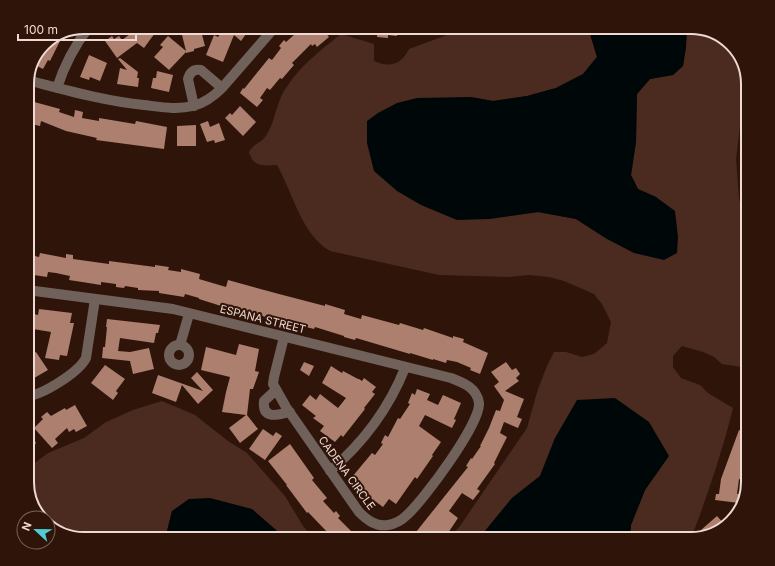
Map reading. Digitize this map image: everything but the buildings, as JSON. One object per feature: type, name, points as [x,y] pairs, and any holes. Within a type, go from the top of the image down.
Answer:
[{"type":"street","points":[[57,88],[72,53],[84,34]]},
{"type":"street","points":[[34,82],[95,98],[171,108],[194,106],[213,97],[269,34]]},
{"type":"street","points":[[194,106],[188,79],[192,71],[201,70],[222,88]]},
{"type":"street","name":"ESPANA STREET","points":[[34,291],[173,309],[405,368],[451,378],[463,382],[469,386],[474,392],[479,404]]},
{"type":"street","points":[[34,395],[40,393],[69,376],[83,364],[86,358],[95,299]]},
{"type":"street","points":[[180,345],[189,314]]},
{"type":"street","points":[[284,337],[274,376],[273,384],[276,390],[264,401],[265,410],[268,414],[272,415],[290,412]]},
{"type":"street","points":[[330,471],[356,447],[374,424],[390,401],[405,368]]},
{"type":"street","name":"CADENA CIRCLE","points":[[276,390],[359,512],[367,520],[378,524],[388,525],[399,521],[408,514],[425,495],[460,446],[474,421],[479,404]]},
{"type":"shaded area","points":[[341,34],[374,44],[374,61],[380,63],[394,64],[399,62],[409,49],[450,34],[590,34],[597,57],[583,74],[556,88],[527,96],[493,101],[471,97],[489,219],[538,212],[576,219],[607,239],[656,197],[638,189],[631,175],[636,142],[637,94],[650,79],[673,75],[683,66],[687,34],[707,37],[722,44],[731,53],[740,74],[741,84],[741,118],[736,159],[739,199],[741,206],[741,367],[722,364],[714,357],[703,352],[682,346],[673,356],[673,367],[681,378],[700,385],[708,393],[733,408],[714,474],[694,532],[630,532],[631,525],[645,490],[668,456],[555,438],[540,476],[512,498],[484,532],[454,532],[527,428],[538,389],[554,352],[566,352],[582,357],[594,354],[607,343],[611,322],[602,304],[594,294],[564,281],[549,277],[529,275],[509,277],[439,275],[330,251],[320,244],[305,224],[277,165],[267,166],[256,163],[253,160],[249,152],[268,132],[284,91],[310,60]]},
{"type":"shaded area","points":[[590,34],[687,34],[683,66],[673,75],[650,79],[637,94],[636,142],[631,175],[638,189],[656,197],[675,211],[678,237],[677,253],[664,260],[634,253],[607,239],[576,219],[538,212],[489,219],[457,220],[421,205],[397,191],[374,171],[367,143],[367,121],[378,113],[397,103],[417,98],[471,97],[493,101],[527,96],[556,88],[583,74],[597,57]]},
{"type":"shaded area","points":[[615,398],[649,422],[669,456],[645,490],[631,525],[630,532],[484,532],[512,498],[540,476],[555,438],[577,400]]},
{"type":"shaded area","points":[[162,401],[195,415],[228,441],[247,453],[285,496],[308,532],[277,532],[275,529],[172,511],[167,532],[84,532],[74,531],[62,527],[56,524],[56,510],[42,510],[39,504],[34,485],[34,464],[48,453],[84,438],[106,422],[133,410]]},
{"type":"shaded area","points":[[210,498],[252,509],[277,532],[167,532],[172,511],[189,499]]}]
